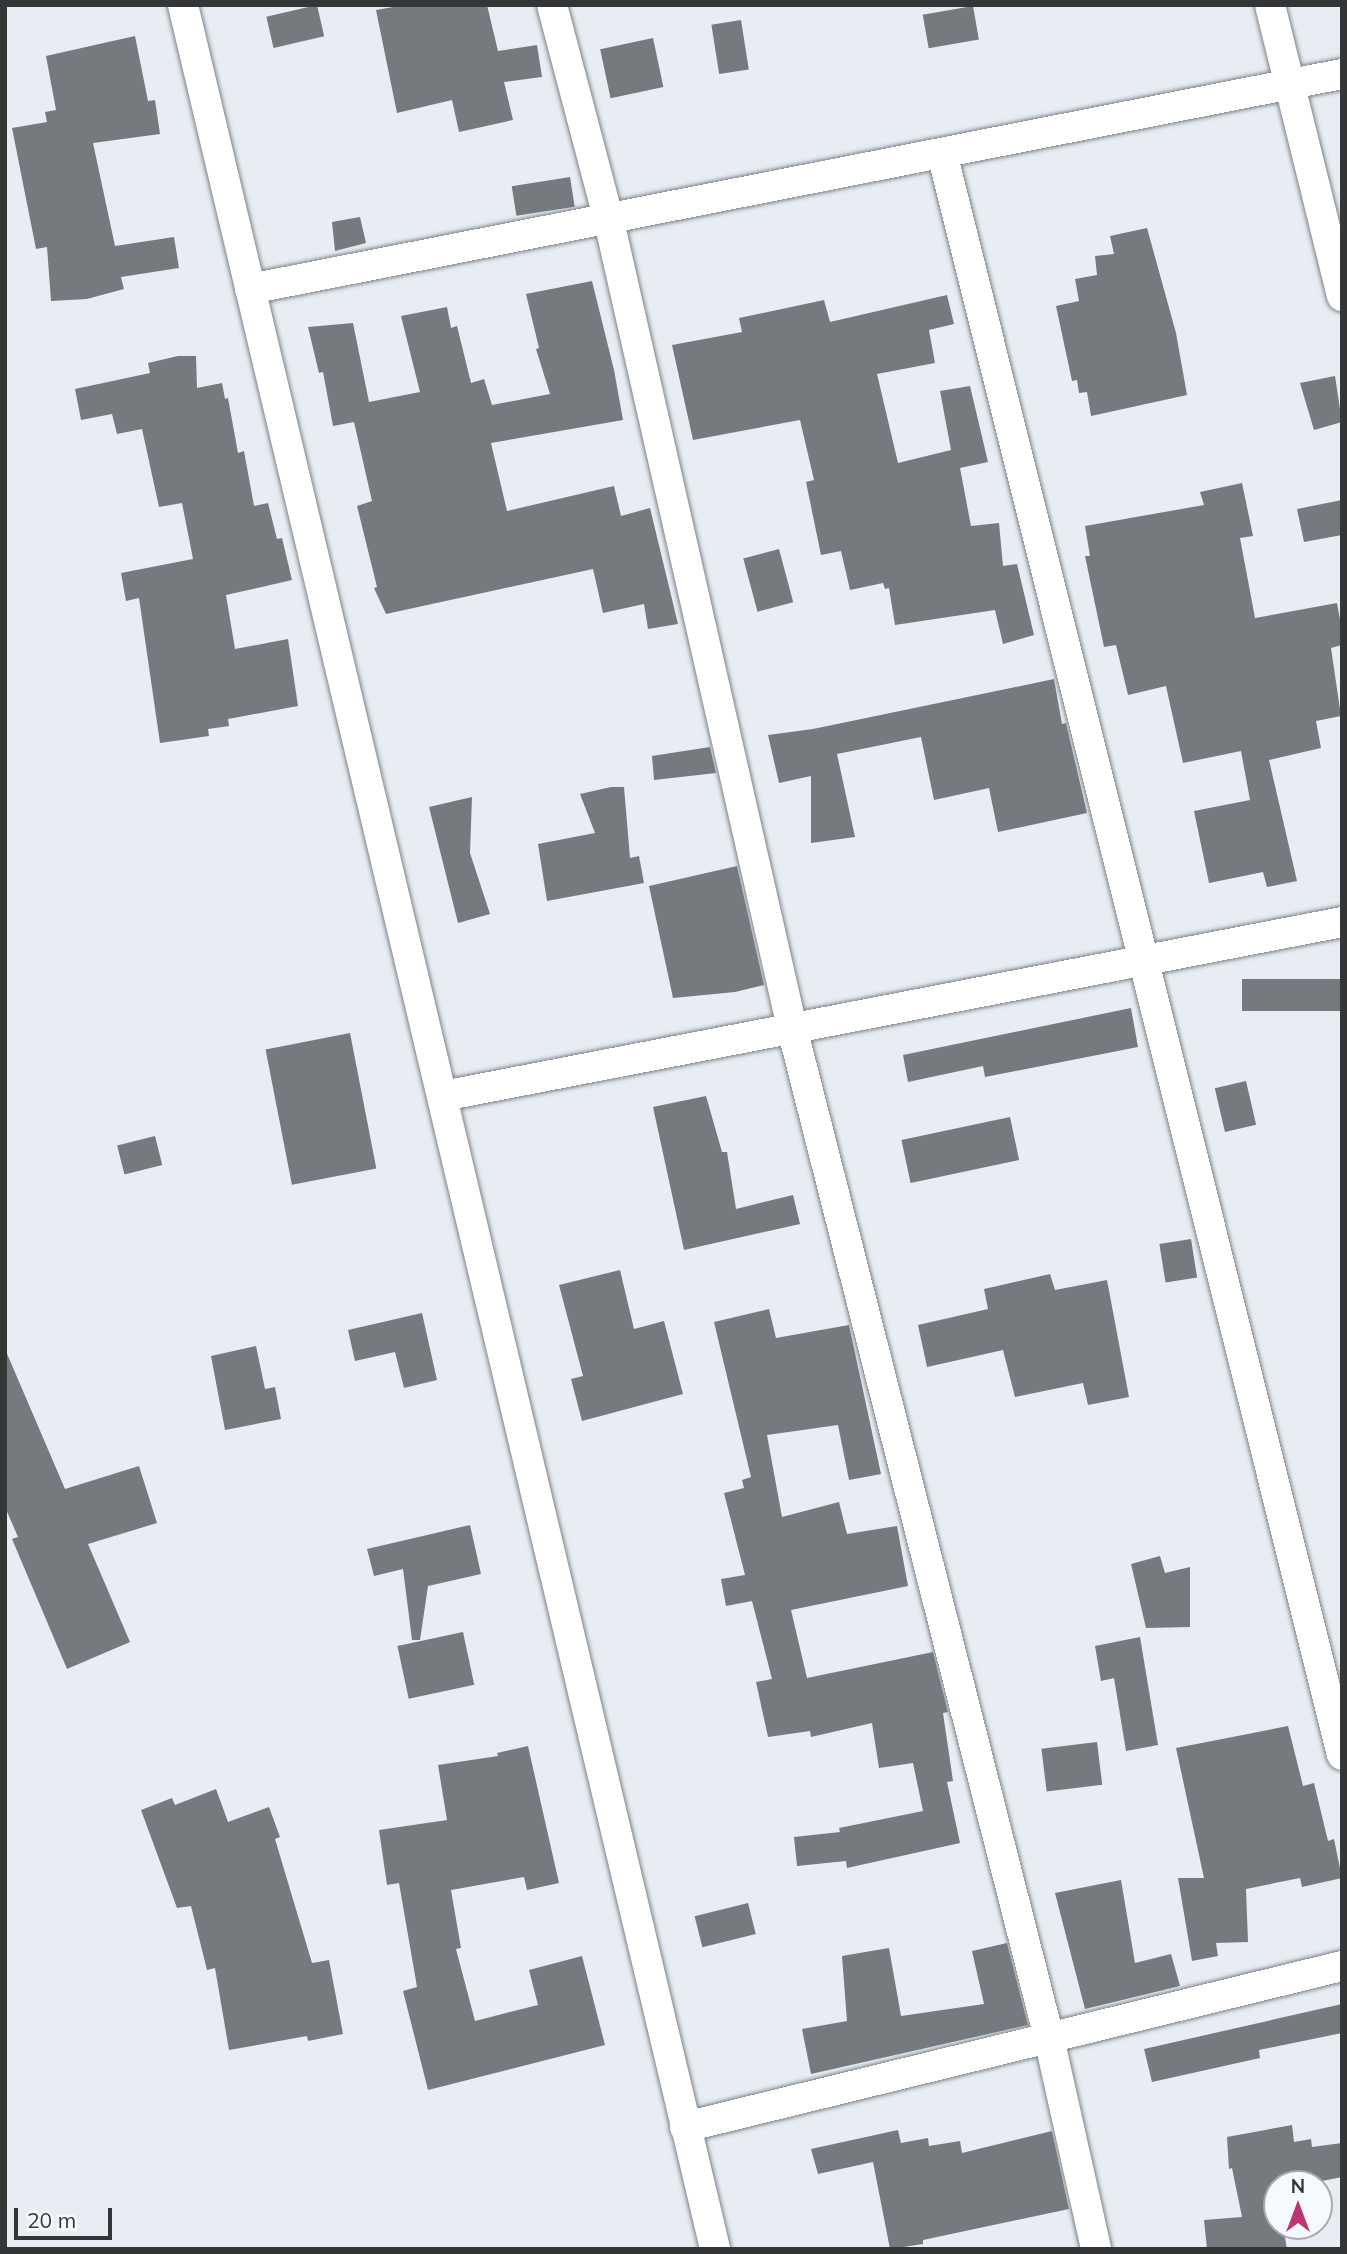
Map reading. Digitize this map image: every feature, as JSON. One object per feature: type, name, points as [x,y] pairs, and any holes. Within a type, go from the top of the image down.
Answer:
[{"type":"street","points":[[183,5],[715,2249]]},
{"type":"street","points":[[552,5],[609,221],[792,1028],[1049,2038],[1096,2249]]},
{"type":"street","points":[[1270,5],[1342,296]]},
{"type":"street","points":[[250,289],[609,221],[1342,74]]},
{"type":"street","points":[[942,153],[1342,1755]]},
{"type":"street","points":[[443,1096],[1342,922]]},
{"type":"street","points":[[685,2127],[1342,1966]]},
{"type":"building","points":[[317,5],[324,36],[274,48],[266,17]]},
{"type":"building","points":[[405,5],[487,5],[498,51],[537,45],[542,77],[504,82],[513,120],[459,132],[452,100],[397,113],[376,10]]},
{"type":"building","points":[[973,6],[979,39],[929,48],[923,15]]},
{"type":"building","points":[[741,20],[749,69],[719,74],[711,25]]},
{"type":"building","points":[[135,36],[148,101],[155,100],[160,134],[93,143],[115,246],[174,237],[179,268],[121,277],[124,289],[87,299],[51,301],[47,247],[36,249],[12,128],[47,122],[45,112],[56,110],[46,56]]},
{"type":"building","points":[[653,38],[663,87],[611,98],[600,49]]},
{"type":"building","points":[[570,177],[575,207],[516,216],[512,186]]},
{"type":"building","points":[[360,217],[366,243],[335,251],[332,222]]},
{"type":"building","points":[[1147,228],[1176,333],[1187,395],[1091,416],[1087,392],[1079,393],[1077,380],[1072,381],[1056,306],[1079,301],[1075,279],[1097,275],[1095,256],[1114,254],[1110,236]]},
{"type":"building","points":[[592,281],[623,420],[491,443],[507,511],[614,486],[621,516],[650,508],[678,624],[648,629],[644,604],[603,613],[593,569],[386,614],[374,588],[377,587],[357,506],[372,501],[354,422],[333,426],[323,372],[319,373],[308,327],[353,323],[369,402],[420,392],[401,316],[447,307],[451,328],[457,326],[471,383],[484,379],[492,405],[550,394],[536,349],[539,348],[526,294]]},
{"type":"building","points":[[947,295],[954,324],[929,330],[935,363],[877,374],[898,463],[951,450],[940,391],[970,386],[988,462],[960,468],[971,526],[999,523],[1003,566],[1017,564],[1034,635],[1003,644],[995,610],[895,625],[889,588],[885,589],[883,583],[850,590],[841,551],[821,555],[806,482],[814,480],[800,420],[693,440],[672,345],[742,332],[739,318],[824,300],[830,322]]},
{"type":"building","points":[[178,356],[196,356],[197,388],[222,383],[225,399],[228,398],[238,453],[244,451],[254,506],[268,503],[277,539],[282,538],[292,580],[226,595],[235,649],[288,639],[298,706],[228,719],[229,726],[208,729],[209,736],[160,743],[139,598],[126,601],[121,573],[193,559],[182,503],[159,507],[142,429],[117,434],[112,414],[81,420],[75,389],[150,373],[148,363]]},
{"type":"building","points":[[1335,376],[1342,422],[1314,430],[1300,383]]},
{"type":"building","points":[[1242,483],[1253,536],[1240,538],[1255,618],[1337,603],[1342,630],[1342,645],[1331,648],[1341,716],[1316,721],[1321,748],[1269,760],[1297,881],[1267,887],[1263,872],[1209,883],[1194,811],[1250,800],[1241,751],[1183,763],[1166,686],[1128,695],[1116,645],[1104,647],[1085,556],[1090,556],[1085,526],[1204,505],[1200,492]]},
{"type":"building","points":[[1342,500],[1342,535],[1304,542],[1297,509]]},
{"type":"building","points":[[779,549],[793,602],[757,612],[743,559]]},
{"type":"building","points":[[1054,679],[1062,724],[1066,723],[1087,813],[998,832],[989,788],[934,800],[921,737],[837,754],[855,837],[811,843],[811,776],[779,783],[768,735],[813,729]]},
{"type":"building","points":[[710,747],[716,773],[654,780],[652,756]]},
{"type":"building","points":[[624,787],[630,858],[639,856],[644,883],[547,901],[538,844],[595,833],[580,794]]},
{"type":"building","points":[[472,797],[470,853],[490,914],[458,923],[429,807]]},
{"type":"building","points":[[737,866],[764,985],[735,992],[673,998],[649,886]]},
{"type":"building","points":[[1242,979],[1342,979],[1342,1011],[1242,1011]]},
{"type":"building","points":[[1131,1008],[1138,1047],[985,1077],[983,1066],[908,1082],[903,1055]]},
{"type":"building","points":[[350,1033],[376,1168],[292,1185],[266,1049]]},
{"type":"building","points":[[1246,1081],[1256,1125],[1225,1132],[1215,1088]]},
{"type":"building","points":[[706,1096],[722,1152],[727,1152],[736,1209],[793,1195],[800,1224],[684,1250],[653,1107]]},
{"type":"building","points":[[1010,1117],[1019,1160],[911,1183],[901,1140]]},
{"type":"building","points":[[155,1136],[162,1165],[124,1175],[117,1145]]},
{"type":"building","points":[[1191,1239],[1197,1278],[1165,1283],[1159,1244]]},
{"type":"building","points":[[620,1270],[634,1329],[664,1321],[683,1394],[582,1421],[571,1379],[583,1376],[559,1285]]},
{"type":"building","points":[[1050,1274],[1055,1290],[1107,1280],[1129,1397],[1088,1405],[1083,1383],[1015,1397],[1003,1350],[927,1367],[918,1325],[988,1309],[984,1289]]},
{"type":"building","points":[[769,1309],[776,1338],[849,1325],[881,1474],[849,1480],[838,1425],[767,1435],[782,1517],[839,1502],[847,1534],[897,1526],[908,1586],[791,1610],[807,1678],[933,1652],[948,1712],[943,1713],[953,1781],[947,1782],[960,1843],[847,1868],[846,1861],[797,1866],[794,1837],[840,1832],[839,1828],[923,1811],[913,1763],[879,1768],[872,1723],[811,1737],[810,1731],[768,1737],[756,1682],[772,1679],[752,1601],[726,1606],[721,1579],[745,1575],[724,1493],[744,1488],[742,1480],[751,1477],[714,1322]]},
{"type":"building","points":[[422,1313],[437,1380],[404,1388],[395,1352],[355,1361],[348,1330]]},
{"type":"building","points":[[256,1346],[265,1389],[275,1387],[281,1419],[225,1430],[211,1356]]},
{"type":"building","points":[[5,1349],[65,1489],[139,1466],[157,1523],[88,1544],[130,1642],[67,1669],[12,1539],[18,1537],[5,1507]]},
{"type":"building","points":[[470,1525],[481,1574],[428,1586],[420,1640],[412,1640],[403,1569],[374,1576],[367,1549]]},
{"type":"building","points":[[1160,1556],[1165,1573],[1190,1567],[1190,1627],[1146,1628],[1131,1564]]},
{"type":"building","points":[[463,1632],[474,1685],[409,1699],[397,1646]]},
{"type":"building","points":[[1140,1637],[1158,1745],[1126,1751],[1114,1678],[1101,1681],[1095,1646]]},
{"type":"building","points":[[1288,1726],[1303,1786],[1314,1783],[1328,1841],[1334,1839],[1342,1878],[1302,1887],[1300,1878],[1246,1889],[1248,1942],[1216,1943],[1218,1956],[1192,1961],[1178,1878],[1204,1878],[1176,1748]]},
{"type":"building","points":[[1097,1742],[1102,1785],[1047,1792],[1041,1749]]},
{"type":"building","points":[[528,1746],[559,1883],[527,1890],[524,1877],[451,1890],[461,1948],[456,1949],[475,2021],[538,2005],[529,1970],[582,1956],[605,2045],[428,2090],[403,1991],[417,1987],[399,1883],[387,1885],[379,1830],[447,1820],[438,1765],[498,1756],[497,1753]]},
{"type":"building","points":[[216,1789],[228,1822],[269,1807],[280,1837],[275,1839],[312,1963],[329,1960],[343,2034],[308,2041],[307,2036],[229,2050],[215,1968],[207,1970],[191,1906],[177,1908],[141,1810],[172,1798],[175,1805]]},
{"type":"building","points":[[1121,1880],[1135,1963],[1171,1954],[1180,1986],[1085,2009],[1055,1893]]},
{"type":"building","points":[[748,1903],[756,1934],[702,1947],[695,1916]]},
{"type":"building","points":[[1007,1943],[1028,2025],[811,2074],[802,2029],[847,2021],[842,1956],[889,1948],[901,2016],[984,2004],[972,1951]]},
{"type":"building","points":[[1342,2004],[1342,2033],[1259,2050],[1260,2058],[1152,2082],[1144,2049]]},
{"type":"building","points":[[1292,2125],[1294,2142],[1311,2139],[1312,2147],[1342,2143],[1342,2177],[1333,2179],[1333,2170],[1263,2170],[1263,2240],[1285,2240],[1287,2249],[1207,2249],[1204,2220],[1242,2217],[1232,2168],[1229,2169],[1227,2137]]},
{"type":"building","points":[[898,2130],[901,2143],[928,2138],[929,2146],[960,2141],[962,2153],[1052,2131],[1069,2209],[923,2240],[923,2244],[890,2249],[873,2162],[818,2174],[811,2149]]}]
